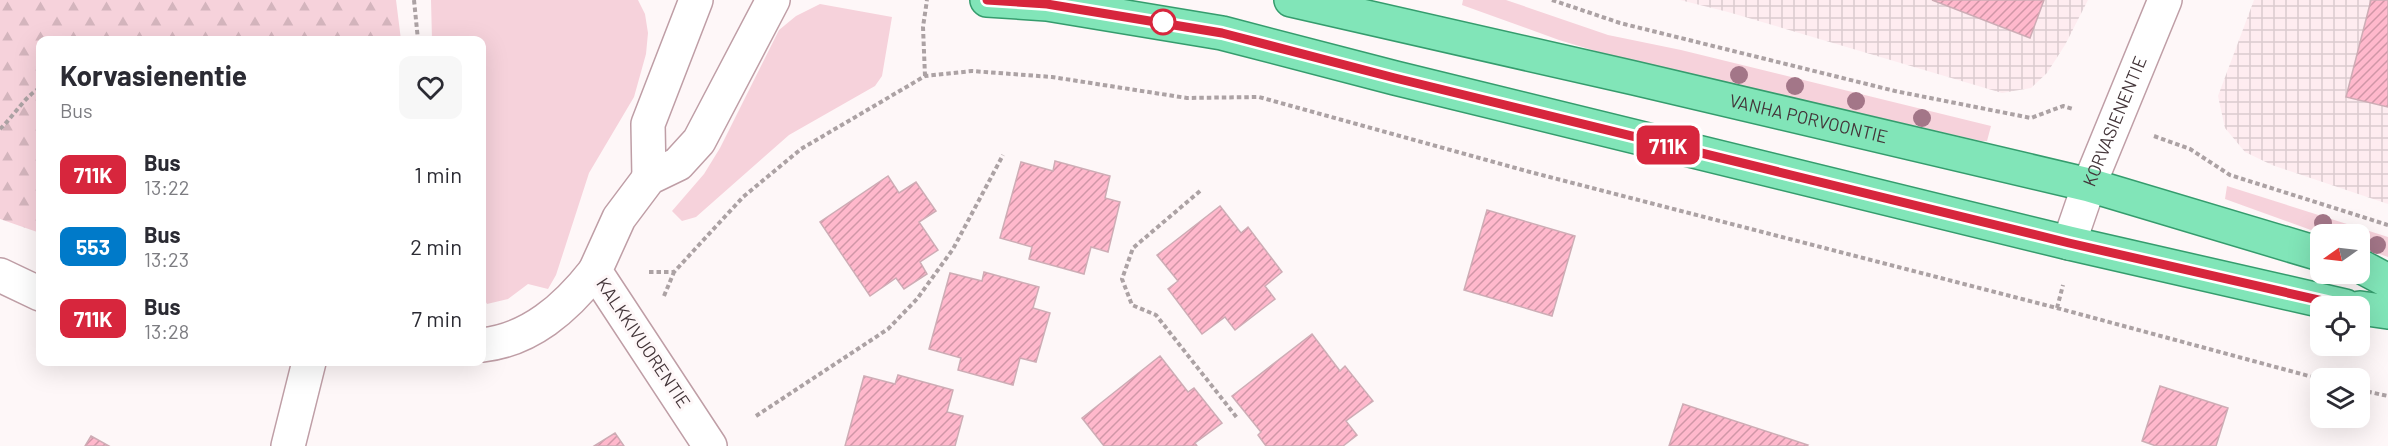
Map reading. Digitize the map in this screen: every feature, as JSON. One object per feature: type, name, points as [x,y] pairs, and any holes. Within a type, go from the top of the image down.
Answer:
[{"type":"main road","points":[[987,0],[1047,4],[1222,33],[1395,78],[2069,243],[2310,298]]},
{"type":"main road","name":"VANHA PORVOONTIE","points":[[1291,0],[2089,185],[2310,251]]},
{"type":"main road","points":[[2370,271],[2388,280]]},
{"type":"main road","points":[[2370,309],[2388,312]]},
{"type":"street","points":[[649,178],[648,124],[696,0]]},
{"type":"street","name":"KALKKIVUORENTIE","points":[[711,446],[595,270],[620,218],[649,178],[678,164],[699,141],[772,0]]},
{"type":"street","name":"KORVASIENENTIE","points":[[2069,243],[2089,185],[2165,0]]},
{"type":"street","points":[[486,345],[501,343],[545,321],[573,298],[595,270]]},
{"type":"street","points":[[0,275],[36,292]]},
{"type":"street","points":[[288,446],[308,366]]},
{"type":"path","points":[[414,0],[418,36]]},
{"type":"path","points":[[925,76],[923,27],[927,0]]},
{"type":"path","points":[[1552,0],[1620,23],[1895,91],[2031,118],[2063,106],[2115,121],[2190,149],[2230,175],[2388,225]]},
{"type":"path","points":[[663,300],[674,272],[743,197],[801,149],[925,76],[972,71],[1052,76],[1187,98],[1258,97],[1530,172],[2057,308],[2310,376]]},
{"type":"path","points":[[0,129],[13,117],[26,99],[36,91]]},
{"type":"path","points":[[756,416],[888,329],[917,299],[953,249],[1004,155]]},
{"type":"path","points":[[1200,191],[1133,248],[1122,279],[1132,305],[1156,315],[1238,418]]},
{"type":"path","points":[[595,270],[674,272]]},
{"type":"path","points":[[2057,308],[2064,281]]},
{"type":"path","points":[[2370,392],[2388,396]]},
{"type":"shaded area","points":[[1680,0],[2088,0],[2065,45],[2047,73],[2031,88],[2002,93]]},
{"type":"shaded area","points":[[2254,0],[2388,0],[2388,204],[2272,165],[2245,152],[2225,128],[2218,96]]},
{"type":"green space","points":[[0,0],[396,0],[400,36],[36,36],[36,232],[0,219]]},
{"type":"green space","points":[[431,0],[638,0],[645,14],[648,33],[646,54],[634,97],[589,173],[556,275],[548,289],[528,284],[508,299],[487,304],[486,302],[486,36],[432,36]]},
{"type":"green space","points":[[1463,0],[1506,0],[1608,35],[1681,50],[1991,126],[1987,141],[1981,141],[1612,56],[1559,40],[1462,5]]},
{"type":"green space","points":[[820,4],[892,17],[882,76],[875,86],[789,135],[696,217],[682,221],[672,211],[704,174],[720,148],[779,30],[796,16]]},
{"type":"green space","points":[[2227,186],[2347,224],[2310,224],[2310,230],[2225,199]]},
{"type":"green space","points":[[2370,231],[2388,237],[2388,257],[2370,251]]},
{"type":"building","points":[[1932,0],[2044,0],[2030,38]]},
{"type":"building","points":[[2371,0],[2388,0],[2388,107],[2346,97]]},
{"type":"building","points":[[2371,0],[2388,0],[2388,107],[2346,97]]},
{"type":"building","points":[[1055,161],[1110,176],[1105,198],[1120,202],[1108,252],[1091,247],[1084,274],[1029,259],[1032,247],[1000,238],[1021,162],[1053,171]]},
{"type":"building","points":[[888,176],[899,193],[916,182],[936,211],[919,222],[938,250],[920,262],[927,274],[904,289],[896,278],[870,296],[820,222]]},
{"type":"building","points":[[1220,206],[1241,233],[1248,227],[1282,272],[1265,286],[1275,299],[1235,330],[1225,317],[1202,334],[1168,289],[1178,281],[1157,255]]},
{"type":"building","points":[[1487,210],[1575,236],[1552,316],[1464,290]]},
{"type":"building","points":[[984,272],[1039,287],[1033,308],[1050,313],[1036,362],[1020,358],[1013,385],[958,370],[961,358],[929,349],[950,273],[982,281]]},
{"type":"building","points":[[1312,334],[1340,371],[1345,366],[1373,401],[1346,421],[1357,435],[1343,446],[1266,446],[1258,435],[1261,432],[1232,396]]},
{"type":"building","points":[[1160,356],[1188,392],[1194,388],[1222,423],[1195,443],[1197,446],[1104,446],[1082,418]]},
{"type":"building","points":[[898,375],[953,390],[947,412],[963,416],[955,446],[845,446],[864,376],[895,384]]},
{"type":"building","points":[[2160,386],[2228,408],[2216,446],[2156,446],[2142,441]]},
{"type":"building","points":[[1683,404],[1808,445],[1669,446]]},
{"type":"building","points":[[615,433],[624,446],[594,446]]},
{"type":"building","points":[[91,436],[109,446],[85,446]]},
{"type":"bus line","name":"711K","points":[[987,0],[1047,4],[1167,22],[1222,33],[1395,78],[2069,243],[2310,298]]}]
